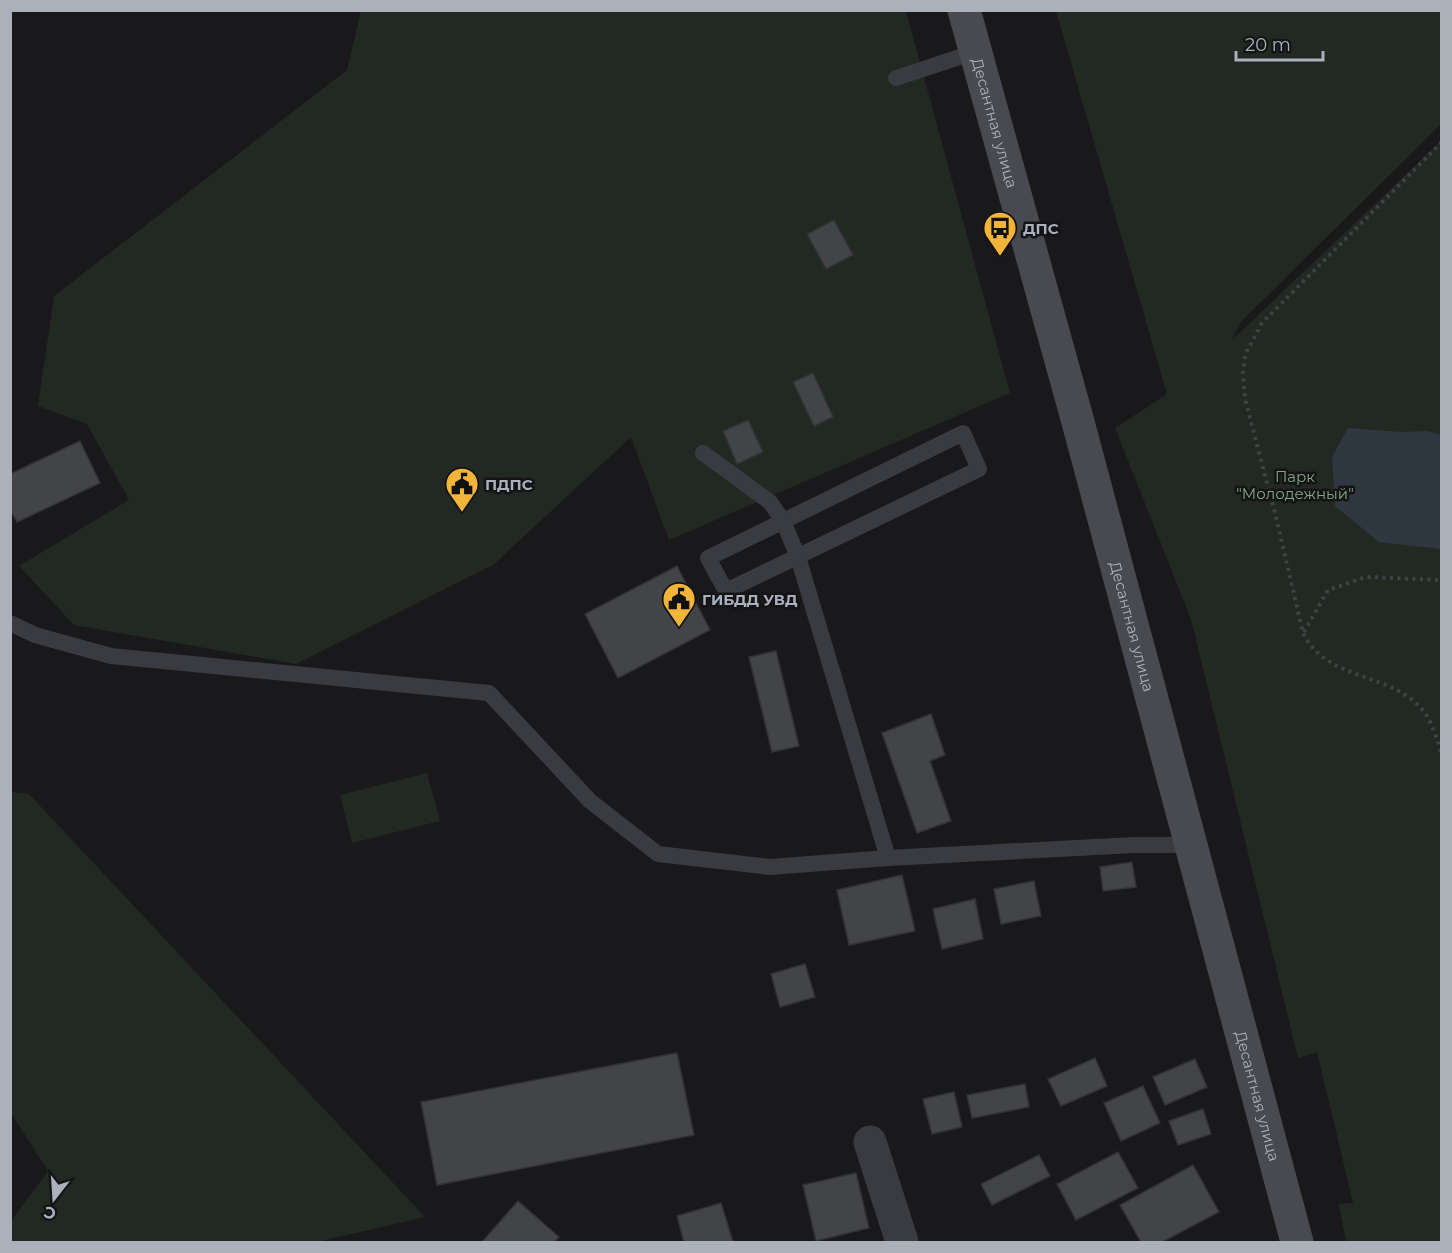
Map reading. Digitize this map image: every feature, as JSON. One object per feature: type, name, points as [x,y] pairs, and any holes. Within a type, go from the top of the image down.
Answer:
[{"type":"street","name":"Десантная улица","points":[[964,10],[1078,422],[1297,1242]]},
{"type":"street","points":[[870,1142],[902,1242]]},
{"type":"lane","points":[[896,78],[975,52]]},
{"type":"lane","points":[[963,433],[979,469],[726,591],[708,558],[783,521],[963,433]]},
{"type":"lane","points":[[703,453],[770,502],[783,521],[798,556],[888,858]]},
{"type":"lane","points":[[10,623],[35,635],[111,656],[489,693],[590,801],[658,854],[770,867],[888,858],[1134,845],[1191,845]]},
{"type":"path","points":[[1442,142],[1262,323],[1245,355],[1243,373],[1245,399],[1303,633],[1310,647],[1327,660],[1357,676],[1405,693],[1421,707],[1435,730],[1442,756]]},
{"type":"path","points":[[1303,633],[1328,590],[1366,577],[1442,580]]},
{"type":"green space","points":[[361,11],[906,11],[1010,393],[669,540],[631,437],[493,565],[296,664],[74,625],[19,566],[129,500],[87,424],[38,406],[54,296],[347,70]]},
{"type":"green space","name":"Парк \"Молодежный\"","points":[[1056,11],[1441,11],[1441,124],[1241,322],[1231,341],[1441,141],[1441,1242],[1346,1242],[1339,1204],[1353,1203],[1317,1052],[1298,1058],[1191,619],[1115,428],[1167,394]]},
{"type":"green space","points":[[427,773],[440,821],[352,843],[340,795]]},
{"type":"green space","points":[[11,792],[29,794],[425,1217],[317,1242],[11,1242],[11,1221],[48,1171],[11,1113]]},
{"type":"shaded area","points":[[1348,428],[1401,432],[1427,431],[1441,435],[1441,549],[1379,542],[1335,506],[1332,457]]},
{"type":"building","points":[[834,220],[853,255],[826,269],[807,234]]},
{"type":"building","points":[[813,373],[833,417],[814,426],[793,382]]},
{"type":"building","points":[[748,420],[763,452],[737,464],[723,431]]},
{"type":"building","points":[[80,441],[100,483],[17,522],[10,510],[10,474]]},
{"type":"building","points":[[677,566],[710,630],[618,678],[585,614]]},
{"type":"building","points":[[776,651],[799,746],[772,752],[749,657]]},
{"type":"building","points":[[931,714],[945,755],[930,761],[951,821],[917,833],[882,733]]},
{"type":"building","points":[[1132,862],[1136,887],[1103,891],[1100,867]]},
{"type":"building","points":[[902,875],[915,931],[849,945],[837,890]]},
{"type":"building","points":[[1034,881],[1041,916],[1001,924],[994,889]]},
{"type":"building","points":[[975,899],[983,939],[942,949],[933,909]]},
{"type":"building","points":[[805,964],[815,997],[780,1007],[771,974]]},
{"type":"building","points":[[677,1053],[694,1135],[437,1185],[421,1102]]},
{"type":"building","points":[[1095,1058],[1107,1086],[1061,1106],[1048,1079]]},
{"type":"building","points":[[1195,1059],[1207,1087],[1165,1105],[1153,1077]]},
{"type":"building","points":[[1025,1084],[1029,1107],[972,1118],[967,1095]]},
{"type":"building","points":[[1143,1086],[1160,1123],[1121,1141],[1104,1103]]},
{"type":"building","points":[[954,1092],[962,1127],[932,1134],[923,1099]]},
{"type":"building","points":[[1203,1109],[1211,1134],[1178,1145],[1169,1121]]},
{"type":"building","points":[[1118,1152],[1138,1188],[1076,1220],[1057,1184]]},
{"type":"building","points":[[1039,1155],[1050,1176],[992,1205],[981,1184]]},
{"type":"building","points":[[1193,1165],[1219,1212],[1162,1242],[1141,1242],[1120,1205]]},
{"type":"building","points":[[856,1173],[869,1228],[816,1241],[803,1185]]},
{"type":"building","points":[[518,1201],[559,1237],[554,1242],[482,1242]]},
{"type":"building","points":[[721,1203],[733,1242],[684,1242],[677,1216]]},
{"type":"place","name":"ДПС","points":[[1000,257]]},
{"type":"place","name":"ПДПС","points":[[462,513]]},
{"type":"place","name":"ГИБДД УВД","points":[[679,628]]}]
